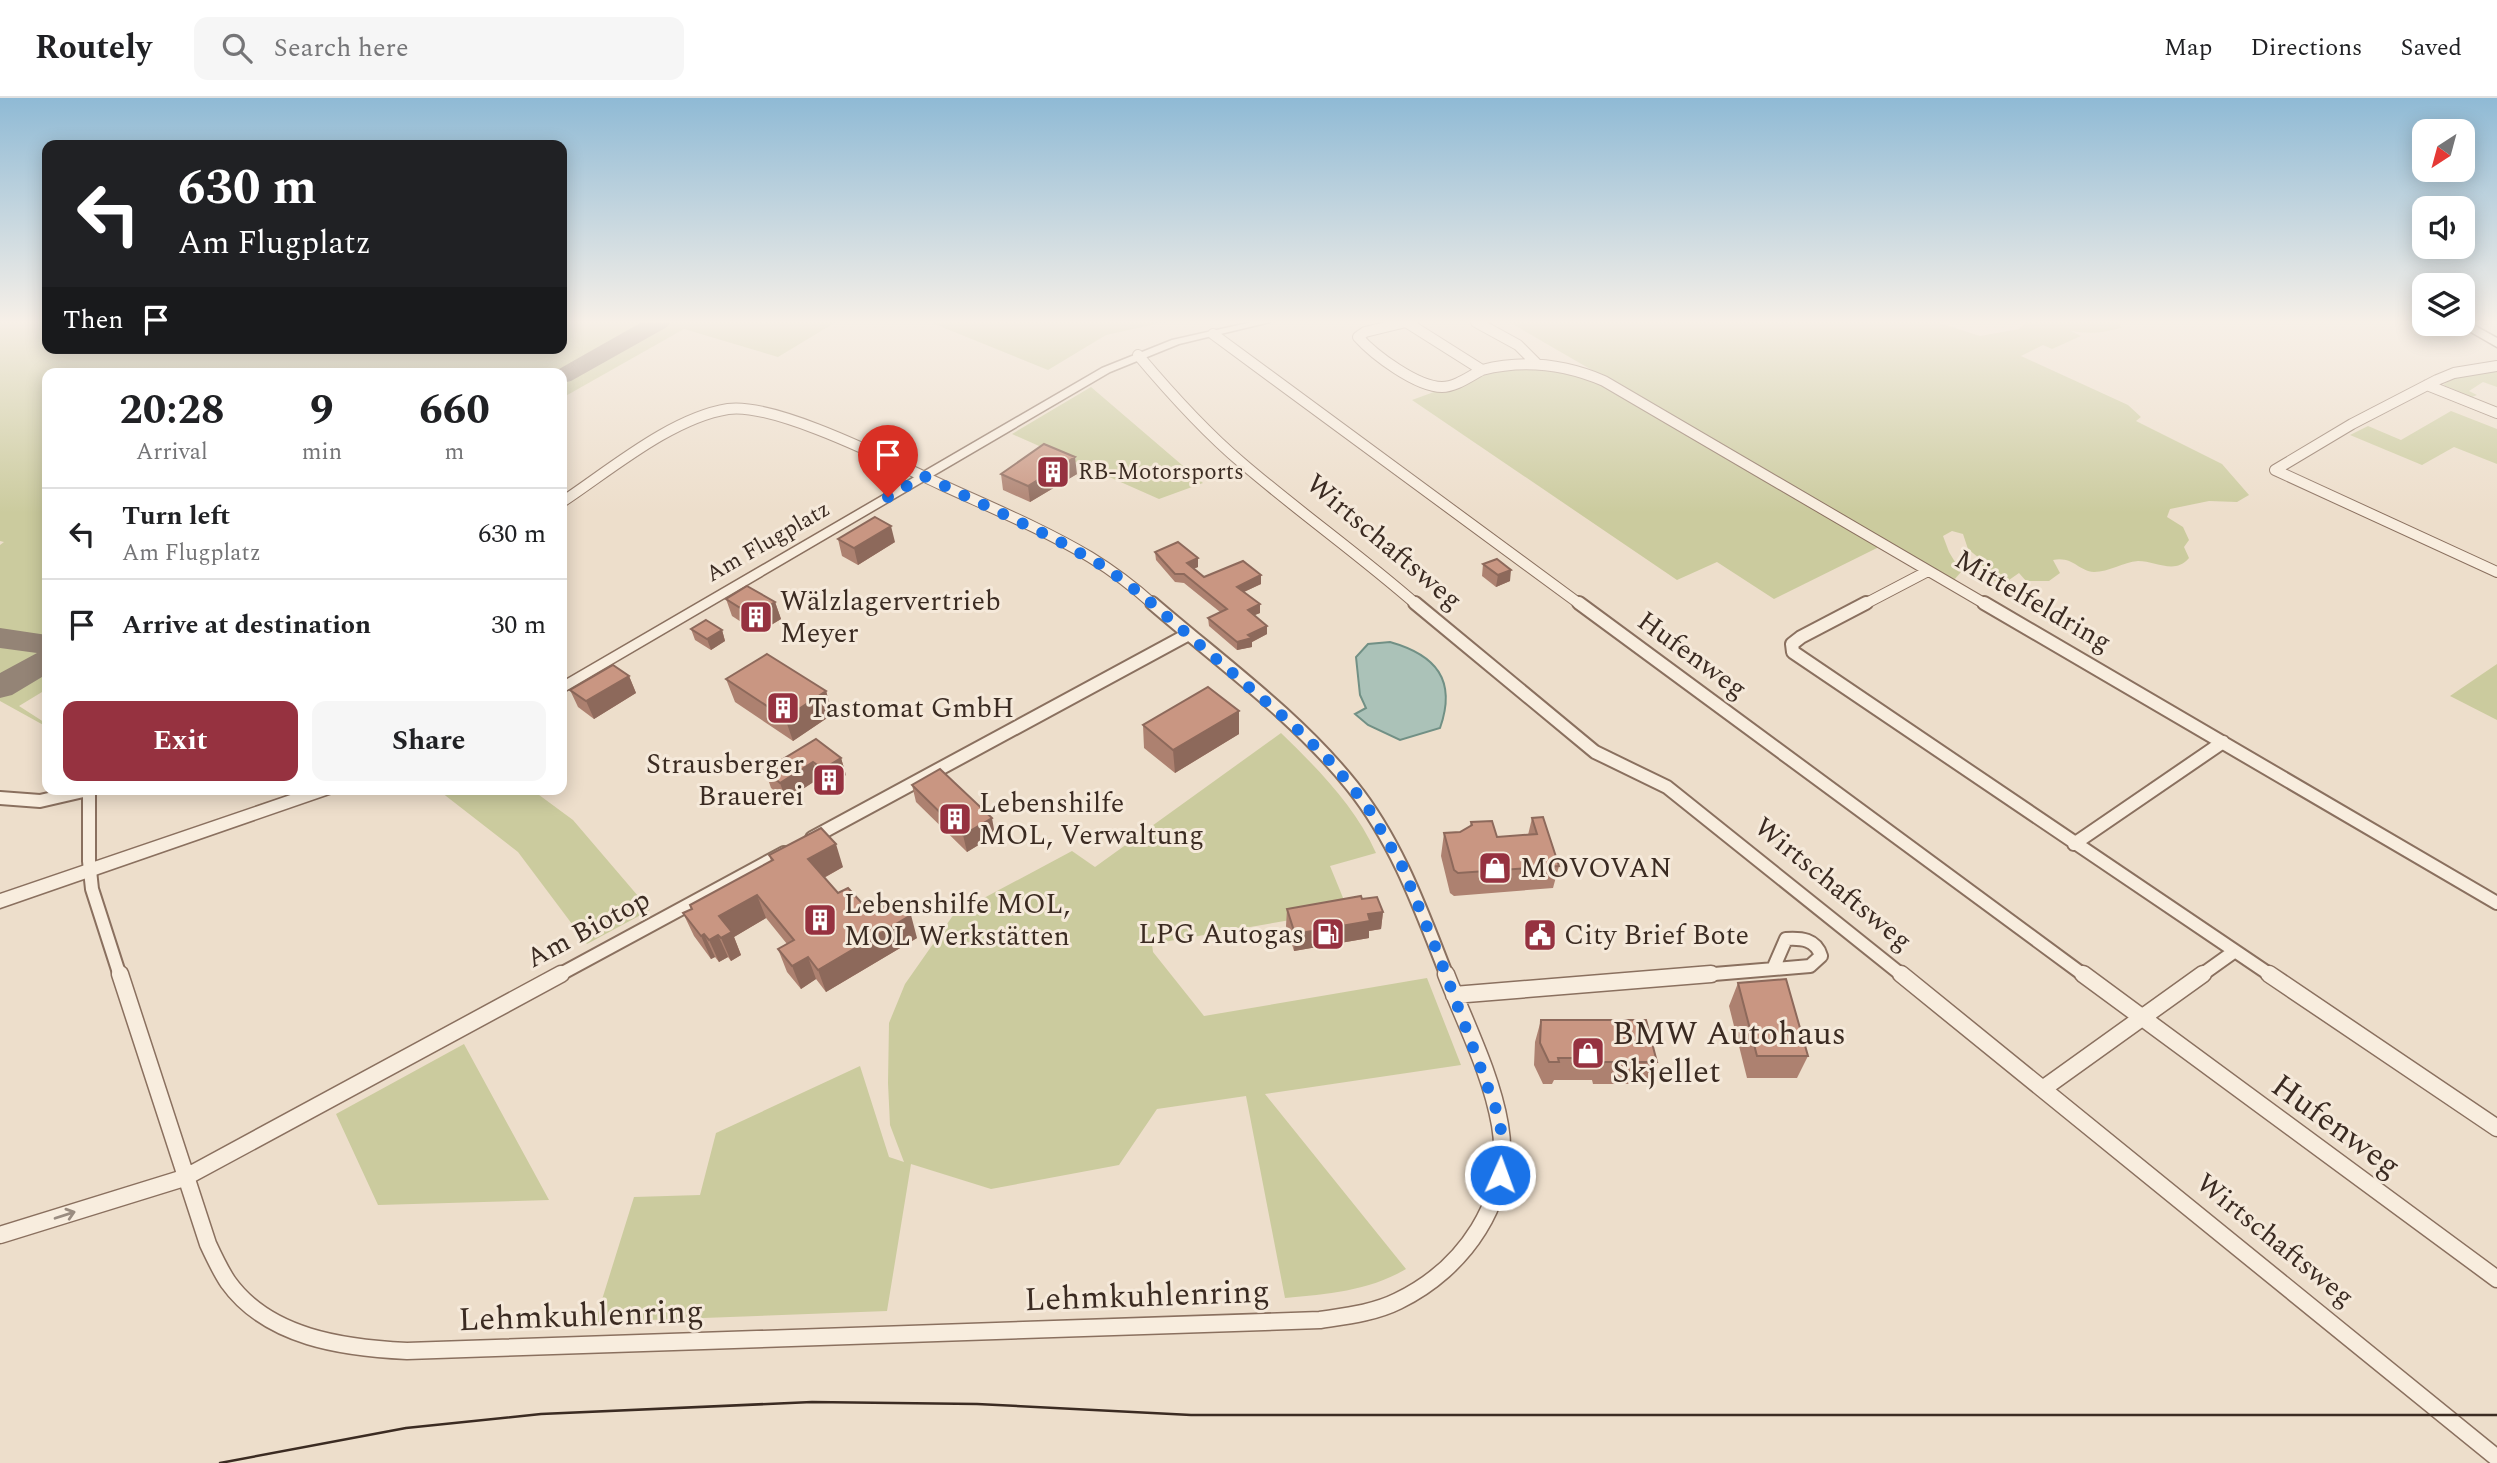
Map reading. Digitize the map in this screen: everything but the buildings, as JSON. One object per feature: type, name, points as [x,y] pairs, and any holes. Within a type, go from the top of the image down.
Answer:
[{"type":"street","name":"Am Flugplatz","points":[[567,685],[1079,386]]},
{"type":"street","name":"Wirtschaftsweg","points":[[1164,386],[1227,451],[1369,563],[1556,720],[1612,762],[1667,787],[2045,1088],[2497,1458]]},
{"type":"street","name":"Hufenweg","points":[[1283,386],[2497,1279]]},
{"type":"street","points":[[1433,386],[1451,386]]},
{"type":"street","points":[[1612,386],[1928,570]]},
{"type":"street","points":[[2426,386],[2352,424],[2275,470],[2497,572]]},
{"type":"street","points":[[2429,386],[2497,412]]},
{"type":"street","name":"Lehmkuhlenring","points":[[91,795],[89,870],[92,889],[184,1178],[208,1244],[230,1285],[256,1308],[290,1329],[349,1348],[393,1352],[1321,1320],[1396,1302],[1448,1268],[1466,1251],[1480,1230],[1495,1197],[1500,1175],[1501,1130],[1487,1082],[1402,866],[1383,830],[1351,784],[1293,725],[1122,579],[1094,560],[924,476],[832,435],[761,412],[730,409],[691,421],[567,499]]},
{"type":"street","name":"Mittelfeldring","points":[[2497,903],[1928,570],[1791,644],[1793,652],[2497,1128]]},
{"type":"street","name":"Am Biotop","points":[[0,1235],[184,1178],[1187,635]]},
{"type":"street","points":[[2074,844],[2223,742]]},
{"type":"street","points":[[0,798],[40,802],[70,795]]},
{"type":"street","points":[[0,901],[308,795]]},
{"type":"street","points":[[2045,1088],[2235,951]]},
{"type":"street","points":[[1454,995],[1773,969]]},
{"type":"green space","points":[[0,386],[42,386],[42,637],[0,630],[0,545],[4,542],[0,541]]},
{"type":"green space","points":[[567,386],[584,386],[567,395]]},
{"type":"green space","points":[[1451,386],[1603,386],[1879,547],[1774,599],[1717,562],[1677,580],[1412,400]]},
{"type":"green space","points":[[1619,386],[2086,386],[2128,405],[2141,417],[2136,421],[2222,464],[2249,495],[2237,502],[2209,501],[2170,509],[2167,517],[2183,527],[2189,540],[2184,547],[2189,558],[2178,566],[2138,561],[2094,572],[2060,559],[2053,560],[2060,573],[2049,581],[2026,581],[2019,573],[2009,580],[1992,581],[1980,565],[1979,558],[1968,549],[1963,534],[1952,531],[1943,536],[1961,572],[1954,580]]},
{"type":"green space","points":[[2445,386],[2477,386],[2469,391],[2477,395],[2472,397]]},
{"type":"green space","points":[[1091,387],[1203,483],[1159,499],[1012,434]]},
{"type":"green space","points":[[2451,411],[2497,429],[2497,464],[2454,447],[2422,465],[2350,435],[2368,426],[2401,440]]},
{"type":"green space","points":[[0,645],[35,651],[39,653],[39,658],[33,665],[0,683]]},
{"type":"green space","points":[[2497,664],[2497,720],[2450,696]]},
{"type":"green space","points":[[42,668],[42,692],[19,706],[42,721],[42,724],[0,701],[0,692]]},
{"type":"green space","points":[[1281,733],[1322,774],[1358,819],[1376,853],[1330,866],[1348,910],[1152,944],[1153,952],[1204,1016],[1427,978],[1461,1065],[1265,1094],[1406,1269],[1363,1287],[1285,1298],[1246,1096],[1157,1109],[1119,1165],[991,1189],[911,1164],[887,1311],[595,1322],[634,1197],[700,1195],[716,1133],[860,1066],[889,1157],[904,1162],[890,1125],[889,1023],[905,984],[954,914],[1072,851],[1095,867]]},
{"type":"green space","points":[[445,795],[539,795],[573,820],[650,910],[587,944],[518,852]]},
{"type":"green space","points":[[464,1044],[549,1200],[378,1205],[336,1114]]},
{"type":"shaded area","points":[[1390,642],[1420,654],[1439,672],[1446,696],[1440,728],[1400,740],[1368,725],[1355,714],[1366,708],[1360,695],[1356,657],[1368,644]]},
{"type":"taxiway","points":[[0,638],[42,644]]},
{"type":"taxiway","points":[[0,687],[42,664]]},
{"type":"tram line","points":[[220,1463],[406,1428],[541,1414],[812,1402],[977,1404],[1191,1415],[2497,1415]]},
{"type":"place","name":"RB-Motorsports","points":[[1053,472]]},
{"type":"place","name":"Wälzlagervertrieb Meyer","points":[[756,617]]},
{"type":"place","name":"Tastomat GmbH","points":[[783,708]]},
{"type":"place","name":"Strausberger Brauerei","points":[[829,780]]},
{"type":"place","name":"Lebenshilfe MOL, Verwaltung","points":[[955,819]]},
{"type":"place","name":"MOVOVAN","points":[[1495,868]]},
{"type":"place","name":"Lebenshilfe MOL, MOL Werkstätten","points":[[820,920]]},
{"type":"place","name":"LPG Autogas","points":[[1328,934]]},
{"type":"place","name":"City Brief Bote","points":[[1540,935]]},
{"type":"place","name":"BMW Autohaus Skjellet","points":[[1588,1053]]},
{"type":"route","points":[[888,497],[924,476],[1047,534],[1094,560],[1142,595],[1293,725],[1333,764],[1351,784],[1383,830],[1410,883],[1497,1112],[1501,1130],[1500,1175]]}]
